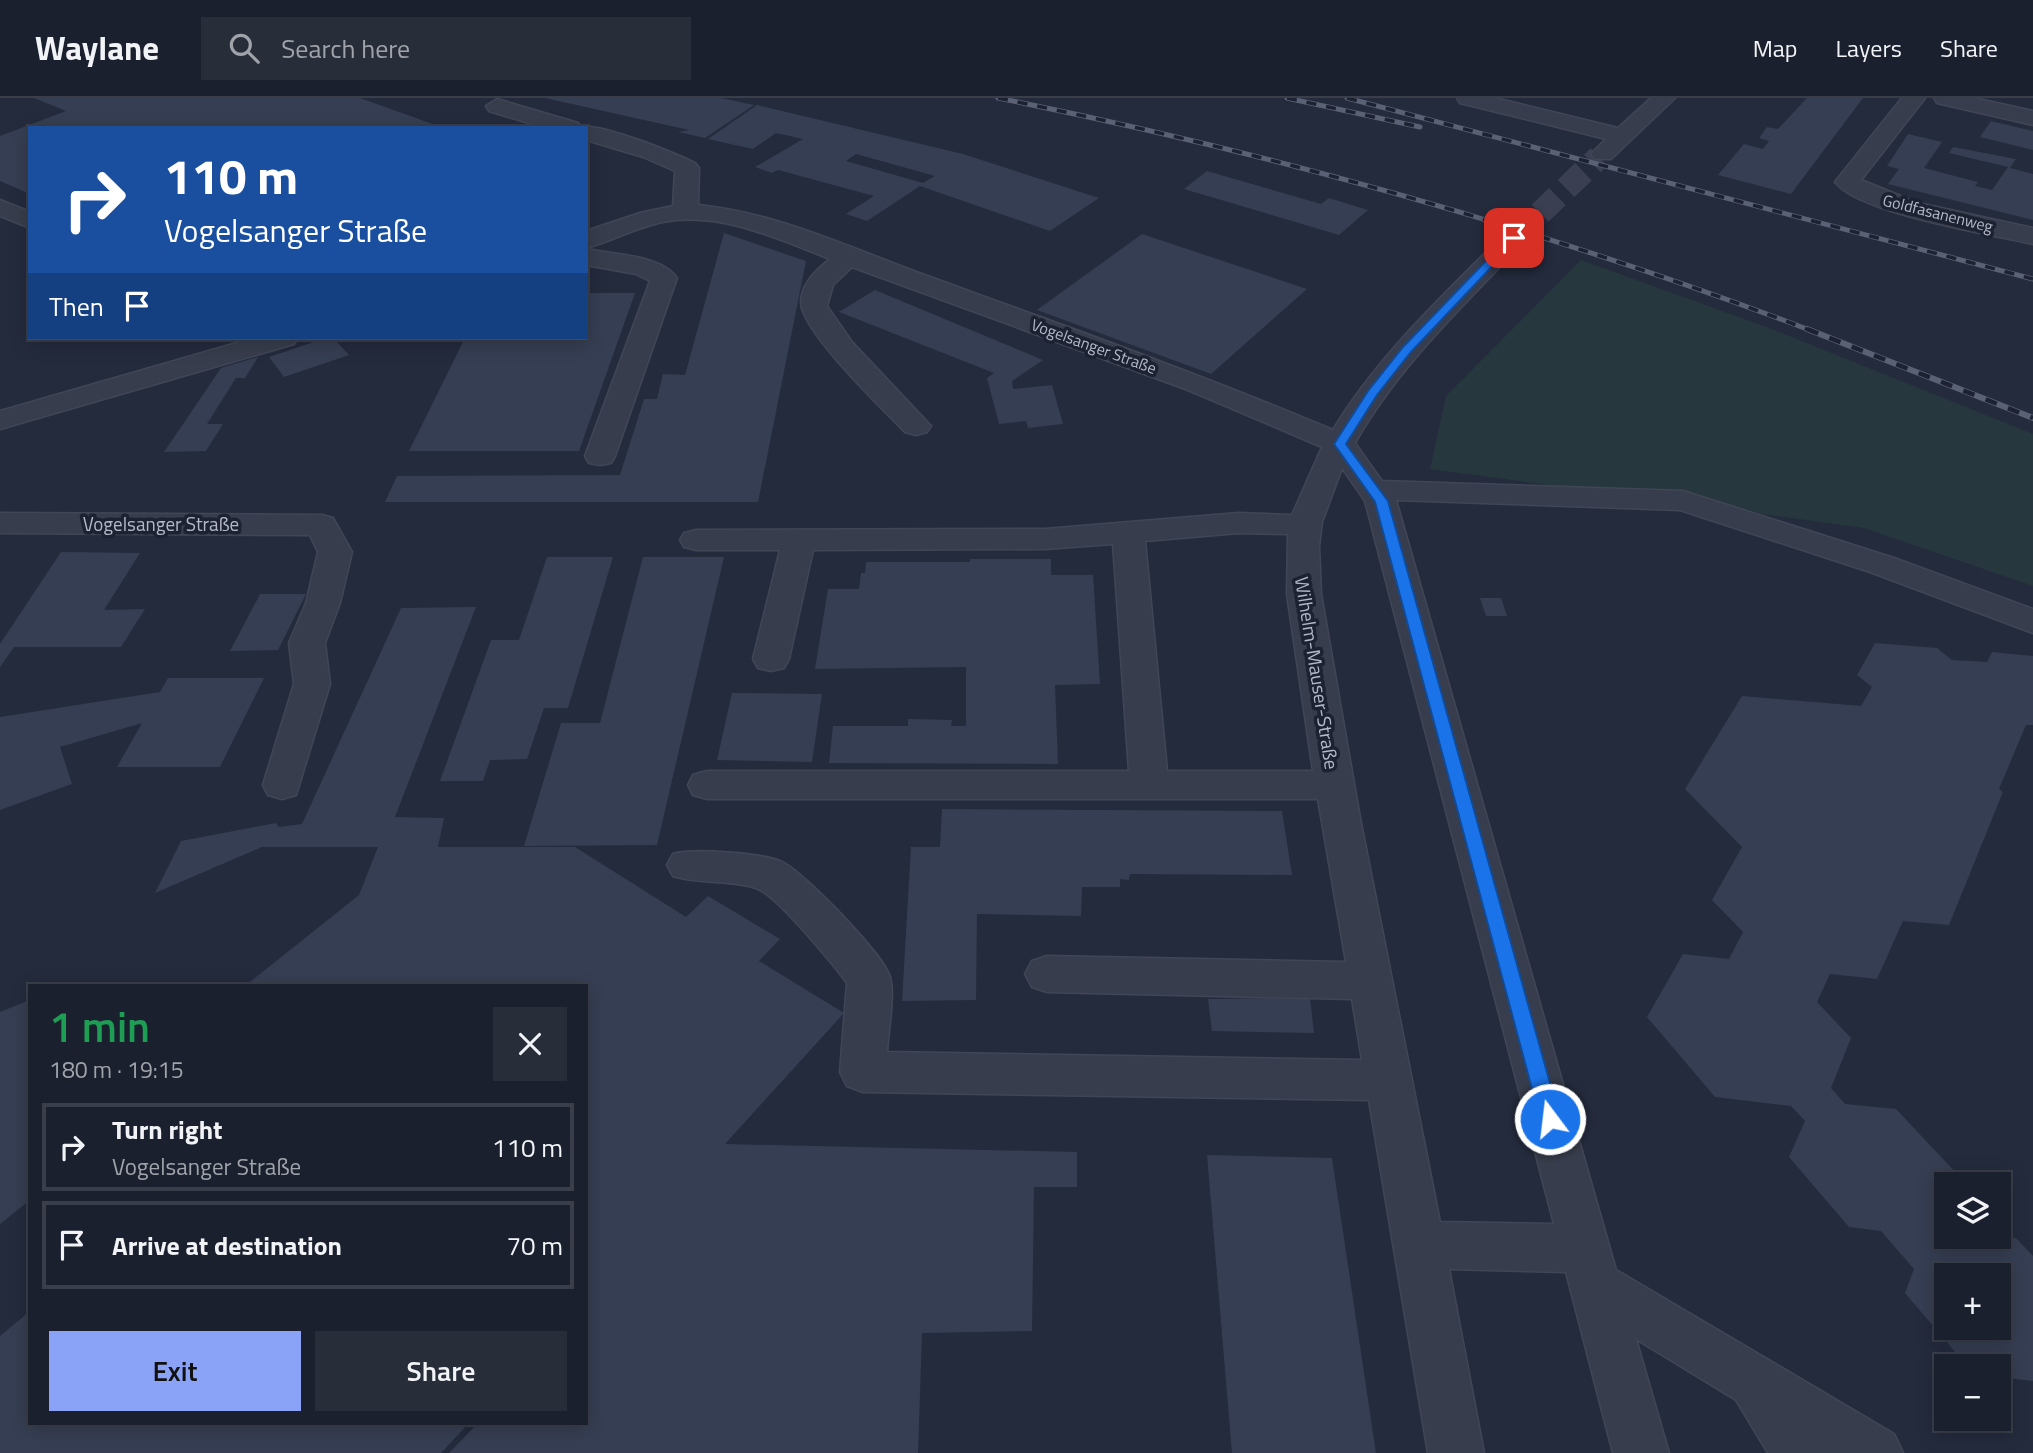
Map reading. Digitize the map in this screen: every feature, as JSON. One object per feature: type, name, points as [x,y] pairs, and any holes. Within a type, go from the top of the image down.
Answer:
[{"type":"street","points":[[1468,98],[1621,136]]},
{"type":"street","points":[[1599,158],[1664,98]]},
{"type":"street","name":"Goldfasanenweg","points":[[1914,98],[1847,182],[1860,192],[1885,200],[2033,236]]},
{"type":"street","points":[[1944,98],[2033,118]]},
{"type":"street","points":[[497,106],[563,126]]},
{"type":"street","points":[[588,133],[651,152],[687,168],[685,212]]},
{"type":"street","points":[[0,207],[28,220]]},
{"type":"street","name":"Vogelsanger Straße","points":[[588,239],[658,215],[685,212],[712,213],[768,227],[1198,384],[1340,444]]},
{"type":"street","points":[[1514,238],[1407,349],[1372,394],[1340,444],[1381,501],[1641,1453]]},
{"type":"street","points":[[851,256],[825,275],[814,298],[814,309],[831,336],[916,426]]},
{"type":"street","points":[[588,257],[645,268],[664,278],[600,456]]},
{"type":"street","points":[[0,421],[276,340]]},
{"type":"street","name":"Wilhelm-Mauser-Straße","points":[[1340,444],[1311,502],[1301,567],[1335,785],[1388,1080],[1421,1245],[1456,1453]]},
{"type":"street","points":[[1373,490],[1683,501],[1881,565],[2033,622]]},
{"type":"street","name":"Vogelsanger Straße","points":[[0,523],[322,525],[335,552],[323,603],[307,643],[312,684],[282,785]]},
{"type":"street","points":[[695,540],[1045,539],[1238,523],[1308,525]]},
{"type":"street","points":[[1128,531],[1149,785]]},
{"type":"street","points":[[771,659],[799,541]]},
{"type":"street","points":[[708,785],[1335,785]]},
{"type":"street","points":[[687,865],[770,874],[836,936],[869,979],[863,1072],[1388,1080]]},
{"type":"street","points":[[1047,974],[1370,981]]},
{"type":"street","points":[[1421,1245],[1591,1268],[1753,1380],[1875,1453]]},
{"type":"street","points":[[1753,1380],[1799,1453]]},
{"type":"shaded area","points":[[1581,260],[1769,328],[2033,434],[2033,586],[1864,528],[1430,469],[1446,396]]},
{"type":"building","points":[[34,98],[360,98],[438,126],[28,126],[28,193],[0,181],[0,136],[66,111]]},
{"type":"building","points":[[545,98],[721,98],[754,105],[705,138],[678,132],[689,130]]},
{"type":"building","points":[[1807,98],[1863,98],[1791,194],[1718,175],[1744,144],[1763,149],[1769,141],[1759,138],[1767,127],[1778,129]]},
{"type":"building","points":[[757,105],[963,154],[1099,198],[1050,231],[920,186],[867,221],[846,214],[874,196],[778,170],[772,173],[755,167],[803,139],[776,133],[753,149],[708,139]],"holes":[[[856,154],[935,176],[923,183],[846,161]]]},
{"type":"building","points":[[1991,121],[2033,131],[2033,150],[1980,137]]},
{"type":"building","points":[[1908,134],[1942,142],[1924,168],[1978,182],[1975,186],[1992,190],[2008,167],[1949,153],[1953,147],[2016,159],[2010,168],[2033,174],[2033,220],[1888,184],[1899,169],[1887,166]]},
{"type":"building","points":[[1207,171],[1321,204],[1329,198],[1368,210],[1339,235],[1184,189]]},
{"type":"building","points":[[724,233],[806,261],[758,502],[385,502],[397,476],[620,475],[644,399],[657,399],[663,374],[685,375]]},
{"type":"building","points":[[1142,234],[1307,289],[1211,374],[1037,310]]},
{"type":"building","points":[[875,290],[1043,360],[1012,381],[1013,389],[1052,385],[1063,424],[1028,428],[1026,421],[999,424],[987,378],[994,373],[839,312]]},
{"type":"building","points":[[588,293],[635,293],[579,451],[409,451],[464,340],[588,340]]},
{"type":"building","points":[[320,340],[335,340],[349,355],[284,377],[269,357]]},
{"type":"building","points":[[258,357],[245,378],[236,378],[207,424],[223,424],[206,451],[164,452],[221,368]]},
{"type":"building","points":[[61,552],[140,553],[104,610],[145,609],[121,647],[14,647],[0,667],[0,644]]},
{"type":"building","points":[[547,557],[613,557],[568,708],[544,708],[527,759],[490,760],[483,781],[440,781],[491,640],[519,640]]},
{"type":"building","points":[[643,557],[724,557],[657,845],[524,846],[561,723],[600,723]]},
{"type":"building","points":[[970,559],[1051,559],[1051,575],[1093,575],[1100,684],[1055,685],[1058,764],[829,763],[833,726],[908,726],[908,719],[952,720],[951,726],[966,726],[966,667],[815,669],[828,589],[859,589],[866,562],[970,562]]},
{"type":"building","points":[[260,594],[306,594],[278,650],[230,651]]},
{"type":"building","points":[[1480,598],[1501,598],[1507,616],[1486,616]]},
{"type":"building","points":[[476,607],[395,817],[444,818],[438,847],[575,847],[686,917],[708,896],[780,939],[759,961],[844,1013],[725,1144],[1077,1152],[1077,1187],[1034,1187],[1032,1331],[922,1333],[918,1453],[449,1453],[476,1425],[588,1425],[588,984],[247,984],[359,895],[378,847],[262,847],[155,893],[181,841],[276,823],[279,827],[302,824],[401,608]]},
{"type":"building","points":[[1875,643],[1937,648],[1952,660],[1987,662],[1992,652],[2033,656],[2033,725],[2026,725],[1999,789],[2003,792],[1949,925],[1903,921],[1877,979],[1830,974],[1817,1002],[1851,1038],[1831,1088],[1845,1104],[1896,1109],[1955,1172],[1934,1172],[1934,1249],[2011,1249],[2011,1238],[2016,1238],[2033,1256],[2033,1381],[2011,1378],[2011,1354],[1957,1354],[1945,1340],[2011,1340],[2011,1263],[1934,1263],[1934,1327],[1905,1293],[1914,1269],[1881,1231],[1849,1227],[1789,1157],[1805,1121],[1791,1106],[1715,1097],[1647,1017],[1683,954],[1729,959],[1743,932],[1712,900],[1742,847],[1685,789],[1742,696],[1861,706],[1872,687],[1857,675]]},
{"type":"building","points":[[168,678],[264,678],[220,767],[117,767],[142,723],[60,747],[72,784],[0,810],[0,717],[160,692]]},
{"type":"building","points":[[732,693],[822,694],[812,762],[717,760]]},
{"type":"building","points":[[942,809],[1282,811],[1292,875],[1130,874],[1129,880],[1120,879],[1120,887],[1082,887],[1081,916],[977,914],[976,1000],[902,1001],[911,847],[940,847]]},
{"type":"building","points":[[1310,998],[1314,1033],[1212,1031],[1208,999]]},
{"type":"building","points":[[28,1001],[28,1202],[0,1224],[0,1012]]},
{"type":"building","points":[[1207,1155],[1332,1158],[1376,1453],[1232,1453]]},
{"type":"building","points":[[28,1313],[28,1425],[467,1425],[441,1453],[0,1453],[0,1336]]},
{"type":"tunnel","points":[[1514,238],[1599,157]]},
{"type":"railway","points":[[998,98],[1205,144],[1410,198],[1612,260],[1812,331]]},
{"type":"railway","points":[[1287,98],[1420,127]]},
{"type":"railway","points":[[1347,98],[2033,279]]},
{"type":"railway","points":[[1807,329],[2033,418]]},
{"type":"route","points":[[1514,238],[1407,349],[1372,394],[1340,444],[1381,501],[1550,1119]]}]
